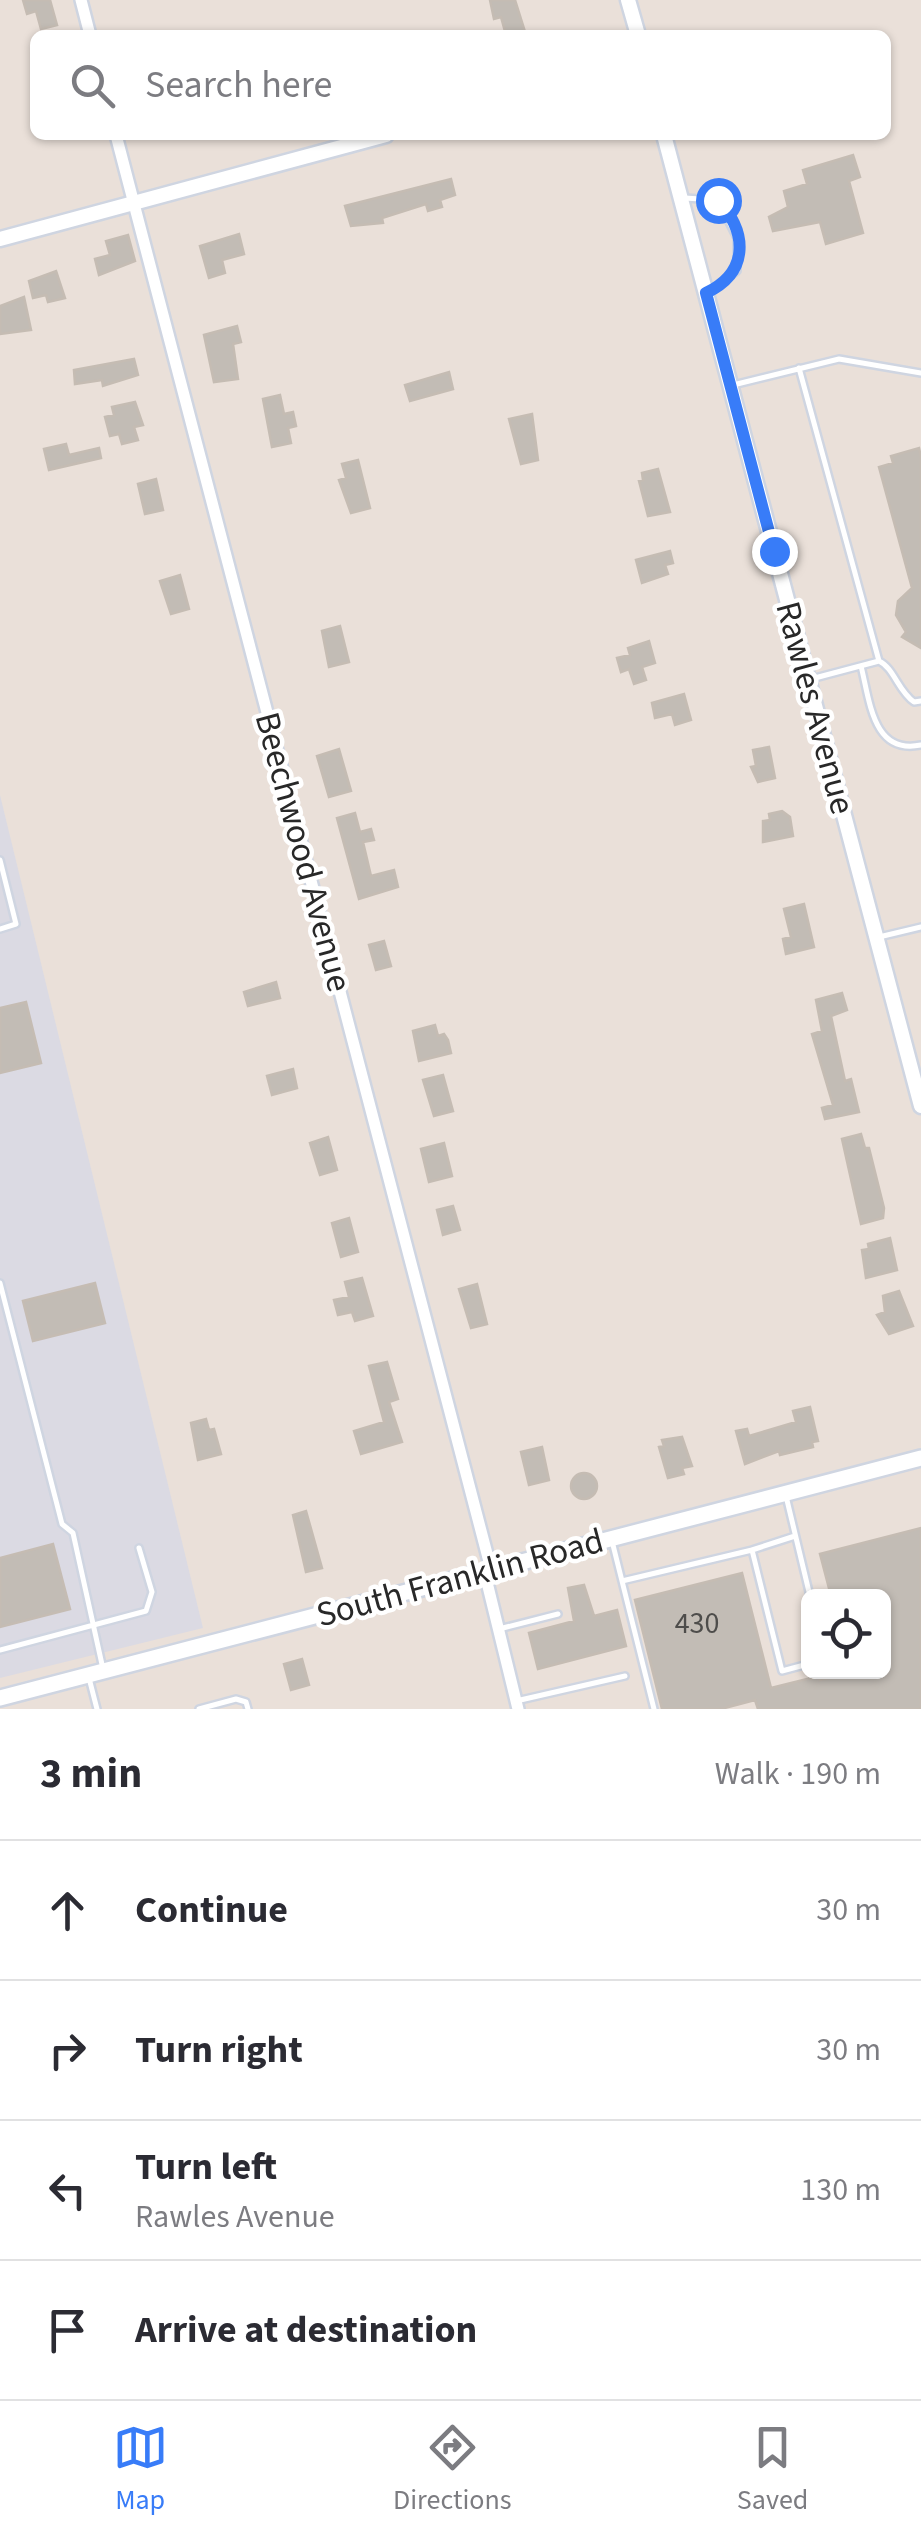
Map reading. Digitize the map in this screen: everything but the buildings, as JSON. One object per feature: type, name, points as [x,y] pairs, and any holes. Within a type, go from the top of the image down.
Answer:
[{"type":"main road","name":"South Franklin Road","points":[[0,1698],[921,1458]]},
{"type":"street","points":[[81,0],[89,30]]},
{"type":"street","points":[[628,0],[637,30]]},
{"type":"street","name":"Beechwood Avenue","points":[[117,140],[487,1569],[517,1705]]},
{"type":"street","points":[[0,239],[350,140]]},
{"type":"street","name":"Rawles Avenue","points":[[665,140],[921,1106]]},
{"type":"lane","points":[[681,198],[718,200],[737,238],[737,271],[706,293]]},
{"type":"lane","points":[[730,386],[839,358],[921,372]]},
{"type":"lane","points":[[799,368],[879,660],[886,664],[898,691],[914,702],[921,701]]},
{"type":"lane","points":[[808,679],[879,660]]},
{"type":"lane","points":[[861,666],[881,735],[892,744],[921,745]]},
{"type":"lane","points":[[0,860],[16,924],[0,929]]},
{"type":"lane","points":[[876,938],[921,927]]},
{"type":"lane","points":[[0,1283],[62,1524],[73,1533],[92,1626],[97,1709]]},
{"type":"lane","points":[[785,1493],[808,1589]]},
{"type":"lane","points":[[622,1581],[795,1536]]},
{"type":"lane","points":[[611,1538],[654,1709]]},
{"type":"lane","points":[[0,1650],[146,1610],[152,1592],[140,1548]]},
{"type":"lane","points":[[752,1550],[782,1671],[801,1666]]},
{"type":"lane","points":[[498,1629],[558,1614]]},
{"type":"lane","points":[[517,1705],[625,1676]]},
{"type":"lane","points":[[199,1709],[236,1699],[246,1702],[248,1709]]},
{"type":"shaded area","points":[[0,795],[203,1628],[0,1678]]},
{"type":"route","points":[[718,200],[730,218],[740,259],[731,278],[706,293],[774,551]]}]
